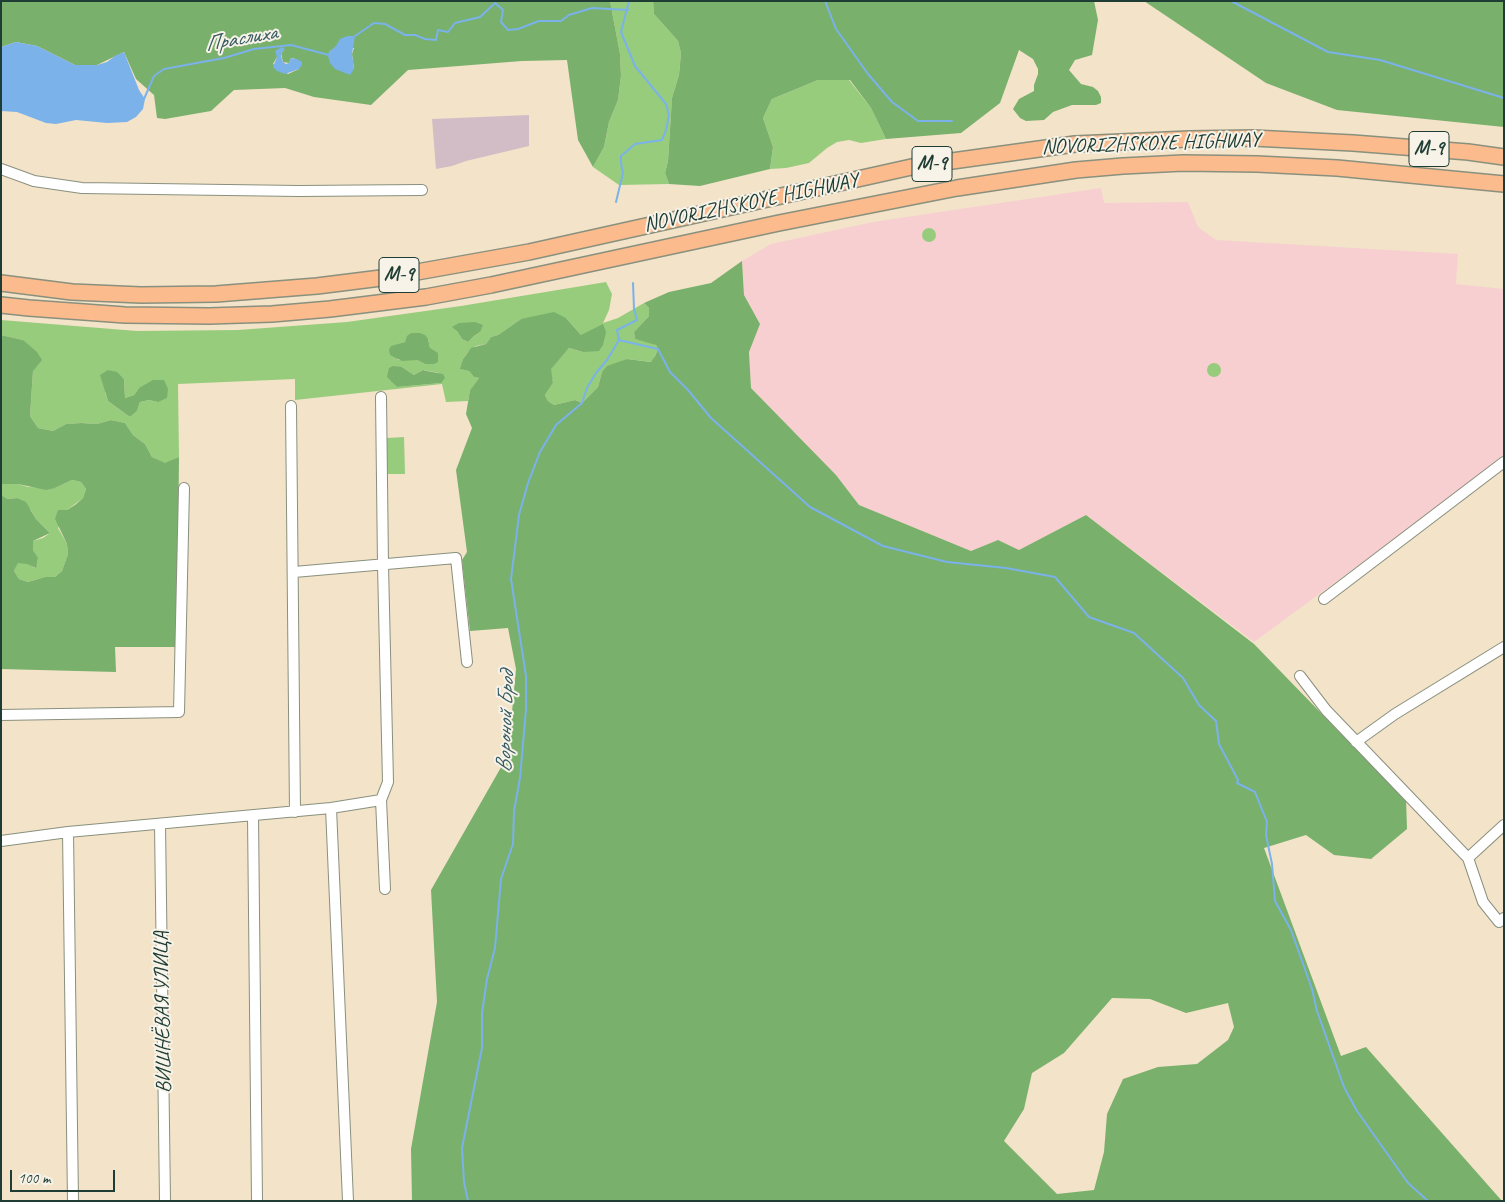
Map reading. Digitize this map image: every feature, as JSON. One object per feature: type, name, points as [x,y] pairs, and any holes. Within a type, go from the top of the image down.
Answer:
[{"type":"highway","name":"NOVORIZHSKOYE HIGHWAY","points":[[1,283],[72,292],[141,295],[216,294],[316,286],[529,252],[916,166],[1075,144],[1252,138],[1353,142],[1504,157]]},
{"type":"highway","name":"NOVORIZHSKOYE HIGHWAY","points":[[1,304],[29,308],[125,315],[209,316],[311,310],[416,298],[500,284],[744,230],[948,190],[1076,170],[1123,166],[1183,163],[1257,164],[1347,169],[1504,184]]},
{"type":"street","points":[[1,169],[34,181],[82,188],[299,191],[422,190]]},
{"type":"street","points":[[381,397],[388,782],[381,800],[384,889]]},
{"type":"street","points":[[291,406],[295,812]]},
{"type":"street","points":[[1324,598],[1504,462]]},
{"type":"street","points":[[1,715],[180,712],[184,488]]},
{"type":"street","points":[[294,572],[456,558],[467,662]]},
{"type":"street","points":[[1356,742],[1395,714],[1504,647]]},
{"type":"street","points":[[1300,676],[1326,710],[1468,858],[1483,902],[1502,923]]},
{"type":"street","points":[[1,840],[68,832],[295,812],[381,800]]},
{"type":"street","points":[[331,808],[348,1201]]},
{"type":"street","points":[[253,816],[256,1201]]},
{"type":"street","name":"ВИШНЁВАЯ УЛИЦА","points":[[160,824],[165,1201]]},
{"type":"street","points":[[1468,858],[1504,825]]},
{"type":"street","points":[[68,832],[73,1201]]},
{"type":"shaded area","points":[[529,115],[529,146],[436,169],[432,119]]},
{"type":"shaded area","points":[[1101,188],[1104,203],[1188,202],[1198,227],[1216,240],[1458,254],[1456,284],[1504,289],[1504,454],[1454,495],[1254,642],[1086,515],[1019,550],[998,540],[971,551],[859,505],[836,475],[751,388],[749,352],[760,324],[744,295],[742,261],[771,244],[873,222]]},
{"type":"green space","points":[[1,1],[610,1],[620,54],[621,76],[618,100],[609,122],[604,147],[593,167],[578,140],[567,60],[522,61],[408,70],[371,105],[314,97],[285,88],[234,90],[211,111],[165,119],[157,118],[154,95],[136,79],[124,52],[97,65],[75,65],[37,46],[16,42],[1,47]],"holes":[[[337,46],[354,48],[352,54],[354,69],[329,52]],[[281,53],[283,62],[289,63],[291,58],[294,58],[299,69],[288,74],[273,64]]]},
{"type":"green space","points":[[610,1],[653,1],[654,14],[678,41],[681,53],[679,75],[672,98],[668,161],[665,173],[669,184],[619,185],[593,167],[604,147],[609,122],[618,100],[621,76],[620,54]]},
{"type":"green space","points":[[653,1],[1094,1],[1098,20],[1092,55],[1075,60],[1069,70],[1081,84],[1093,87],[1098,91],[1101,103],[1096,105],[1072,105],[1053,112],[1044,120],[1026,121],[1020,118],[1013,109],[1019,99],[1034,91],[1038,69],[1033,59],[1019,50],[1000,103],[961,133],[886,139],[871,108],[850,80],[818,80],[772,99],[763,118],[773,147],[770,169],[700,186],[669,184],[665,173],[668,161],[672,98],[679,75],[681,53],[678,41],[654,14]]},
{"type":"green space","points":[[1144,1],[1504,1],[1504,127],[1337,110],[1266,83]]},
{"type":"green space","points":[[818,80],[849,80],[871,108],[886,139],[861,143],[849,140],[837,142],[809,163],[770,169],[773,147],[763,118],[772,99]]},
{"type":"green space","points":[[929,228],[934,230],[936,235],[934,240],[929,242],[924,240],[922,235],[924,230]]},
{"type":"green space","points":[[742,261],[744,295],[760,324],[749,352],[751,388],[836,475],[859,505],[971,551],[998,540],[1019,550],[1086,515],[1254,644],[1406,798],[1407,829],[1371,859],[1334,855],[1306,835],[1264,848],[1341,1056],[1366,1047],[1502,1201],[412,1201],[411,1149],[437,1002],[431,890],[508,755],[516,669],[508,628],[470,631],[462,560],[467,552],[456,470],[472,428],[466,414],[470,390],[479,378],[474,377],[469,371],[460,369],[463,359],[471,348],[486,344],[491,337],[498,335],[521,319],[554,312],[566,318],[581,335],[603,324],[606,332],[603,345],[599,351],[583,352],[569,348],[551,369],[553,383],[545,395],[548,401],[554,405],[575,400],[582,403],[598,387],[602,372],[607,366],[627,359],[651,362],[655,356],[658,349],[656,345],[635,339],[634,332],[649,316],[649,308],[644,303],[669,292],[711,283]],"holes":[[[1112,998],[1150,999],[1186,1013],[1228,1003],[1234,1027],[1228,1040],[1197,1064],[1158,1067],[1123,1079],[1107,1114],[1104,1152],[1094,1190],[1057,1194],[1004,1141],[1024,1109],[1032,1073],[1064,1053]]]},
{"type":"green space","points":[[606,282],[612,294],[609,310],[603,323],[618,318],[644,303],[649,308],[649,316],[634,332],[635,339],[650,342],[656,345],[658,349],[652,362],[627,359],[602,372],[598,387],[582,403],[575,400],[554,405],[548,401],[545,395],[553,383],[550,369],[569,348],[583,352],[581,335],[566,318],[521,319],[498,335],[491,337],[486,344],[476,346],[467,353],[463,359],[461,369],[469,371],[474,377],[479,378],[470,390],[468,401],[446,402],[442,384],[295,400],[295,379],[178,384],[179,457],[165,464],[152,457],[145,444],[133,435],[125,423],[111,420],[97,424],[66,424],[53,431],[38,428],[30,416],[33,371],[23,340],[1,335],[1,320],[137,331],[238,330],[347,322],[461,306]],"holes":[[[457,331],[480,332],[468,342],[462,339]],[[411,333],[416,333],[428,339],[430,348],[425,364],[417,360],[398,360],[396,345],[405,342]],[[402,367],[414,375],[423,370],[439,373],[441,383],[397,387],[391,380]],[[108,370],[117,373],[124,379],[125,398],[134,395],[139,388],[158,402],[149,400],[140,402],[137,411],[130,417],[108,401],[105,392]]]},
{"type":"green space","points":[[475,322],[483,325],[480,332],[468,342],[462,339],[452,327],[459,323]]},
{"type":"green space","points":[[411,333],[425,335],[430,348],[438,353],[438,362],[425,364],[417,360],[402,361],[390,355],[389,350],[391,346],[405,342],[407,336]]},
{"type":"green space","points":[[1,335],[23,340],[37,352],[42,360],[33,371],[30,416],[38,428],[53,431],[66,424],[97,424],[111,420],[125,423],[133,435],[145,444],[152,457],[165,463],[179,457],[177,647],[115,647],[116,672],[1,669],[1,495],[8,499],[17,498],[26,502],[36,519],[50,533],[33,541],[33,550],[38,558],[36,568],[18,563],[14,571],[19,579],[28,582],[45,577],[55,577],[62,571],[68,554],[67,544],[55,519],[58,510],[67,510],[83,498],[86,489],[81,482],[72,480],[46,490],[18,484],[1,484]]},
{"type":"green space","points":[[1214,363],[1219,365],[1221,370],[1219,375],[1214,377],[1209,375],[1207,370],[1209,365]]},
{"type":"green space","points":[[393,366],[402,367],[414,375],[423,370],[443,374],[445,378],[441,383],[397,387],[387,377],[389,368]]},
{"type":"green space","points":[[108,370],[117,372],[124,379],[125,398],[134,395],[139,388],[153,380],[164,380],[168,389],[167,398],[158,402],[149,400],[140,402],[137,411],[130,417],[108,401],[100,375]]},
{"type":"green space","points":[[404,437],[405,474],[387,474],[387,438]]},
{"type":"green space","points":[[72,480],[81,482],[86,489],[83,498],[67,510],[58,528],[67,544],[68,554],[62,571],[55,577],[45,577],[28,582],[19,579],[14,571],[18,562],[27,563],[35,568],[38,559],[33,550],[33,541],[43,538],[50,533],[36,519],[31,510],[17,498],[8,499],[1,495],[1,484],[55,488]]},
{"type":"water","points":[[347,36],[355,36],[352,54],[354,69],[350,75],[335,69],[330,63],[328,56],[340,39]]},
{"type":"water","points":[[16,42],[37,46],[75,65],[97,65],[107,62],[124,52],[139,90],[145,99],[143,109],[136,117],[127,122],[107,123],[76,120],[56,124],[46,123],[17,112],[1,111],[1,47]]},
{"type":"water","points":[[282,47],[285,49],[281,53],[283,62],[286,64],[289,63],[291,58],[297,59],[302,62],[299,69],[285,74],[273,67],[277,57],[275,51]]},
{"type":"waterway","name":"Вороной Брод","points":[[616,202],[623,173],[621,156],[635,144],[662,140],[669,115],[666,104],[635,66],[621,32],[629,1]]},
{"type":"waterway","points":[[825,1],[836,29],[868,74],[892,102],[918,121],[952,121]]},
{"type":"waterway","points":[[1231,1],[1328,52],[1380,60],[1504,98]]},
{"type":"waterway","name":"Праслиха","points":[[355,36],[374,23],[385,24],[405,35],[415,35],[425,39],[436,40],[438,30],[448,32],[455,23],[480,17],[495,3],[503,10],[501,22],[508,30],[518,29],[539,21],[561,21],[569,15],[592,8],[628,10]]},
{"type":"waterway","name":"Праслиха","points":[[144,99],[154,76],[164,69],[224,58],[254,49],[291,45],[329,55]]},
{"type":"waterway","name":"Вороной Брод","points":[[468,1201],[464,1182],[462,1148],[482,1048],[482,1013],[487,979],[495,948],[501,879],[513,844],[514,811],[520,778],[526,709],[526,676],[511,579],[519,515],[528,483],[540,452],[556,425],[582,403],[587,388],[619,340],[617,330],[637,320],[634,309],[633,283]]},
{"type":"waterway","points":[[619,340],[658,349],[670,372],[711,418],[810,507],[883,546],[947,562],[1006,568],[1055,577],[1089,617],[1134,633],[1183,678],[1199,705],[1216,721],[1219,744],[1238,780],[1237,783],[1255,792],[1267,822],[1266,835],[1272,864],[1275,901],[1291,930],[1344,1087],[1357,1111],[1408,1183],[1428,1201]]}]
